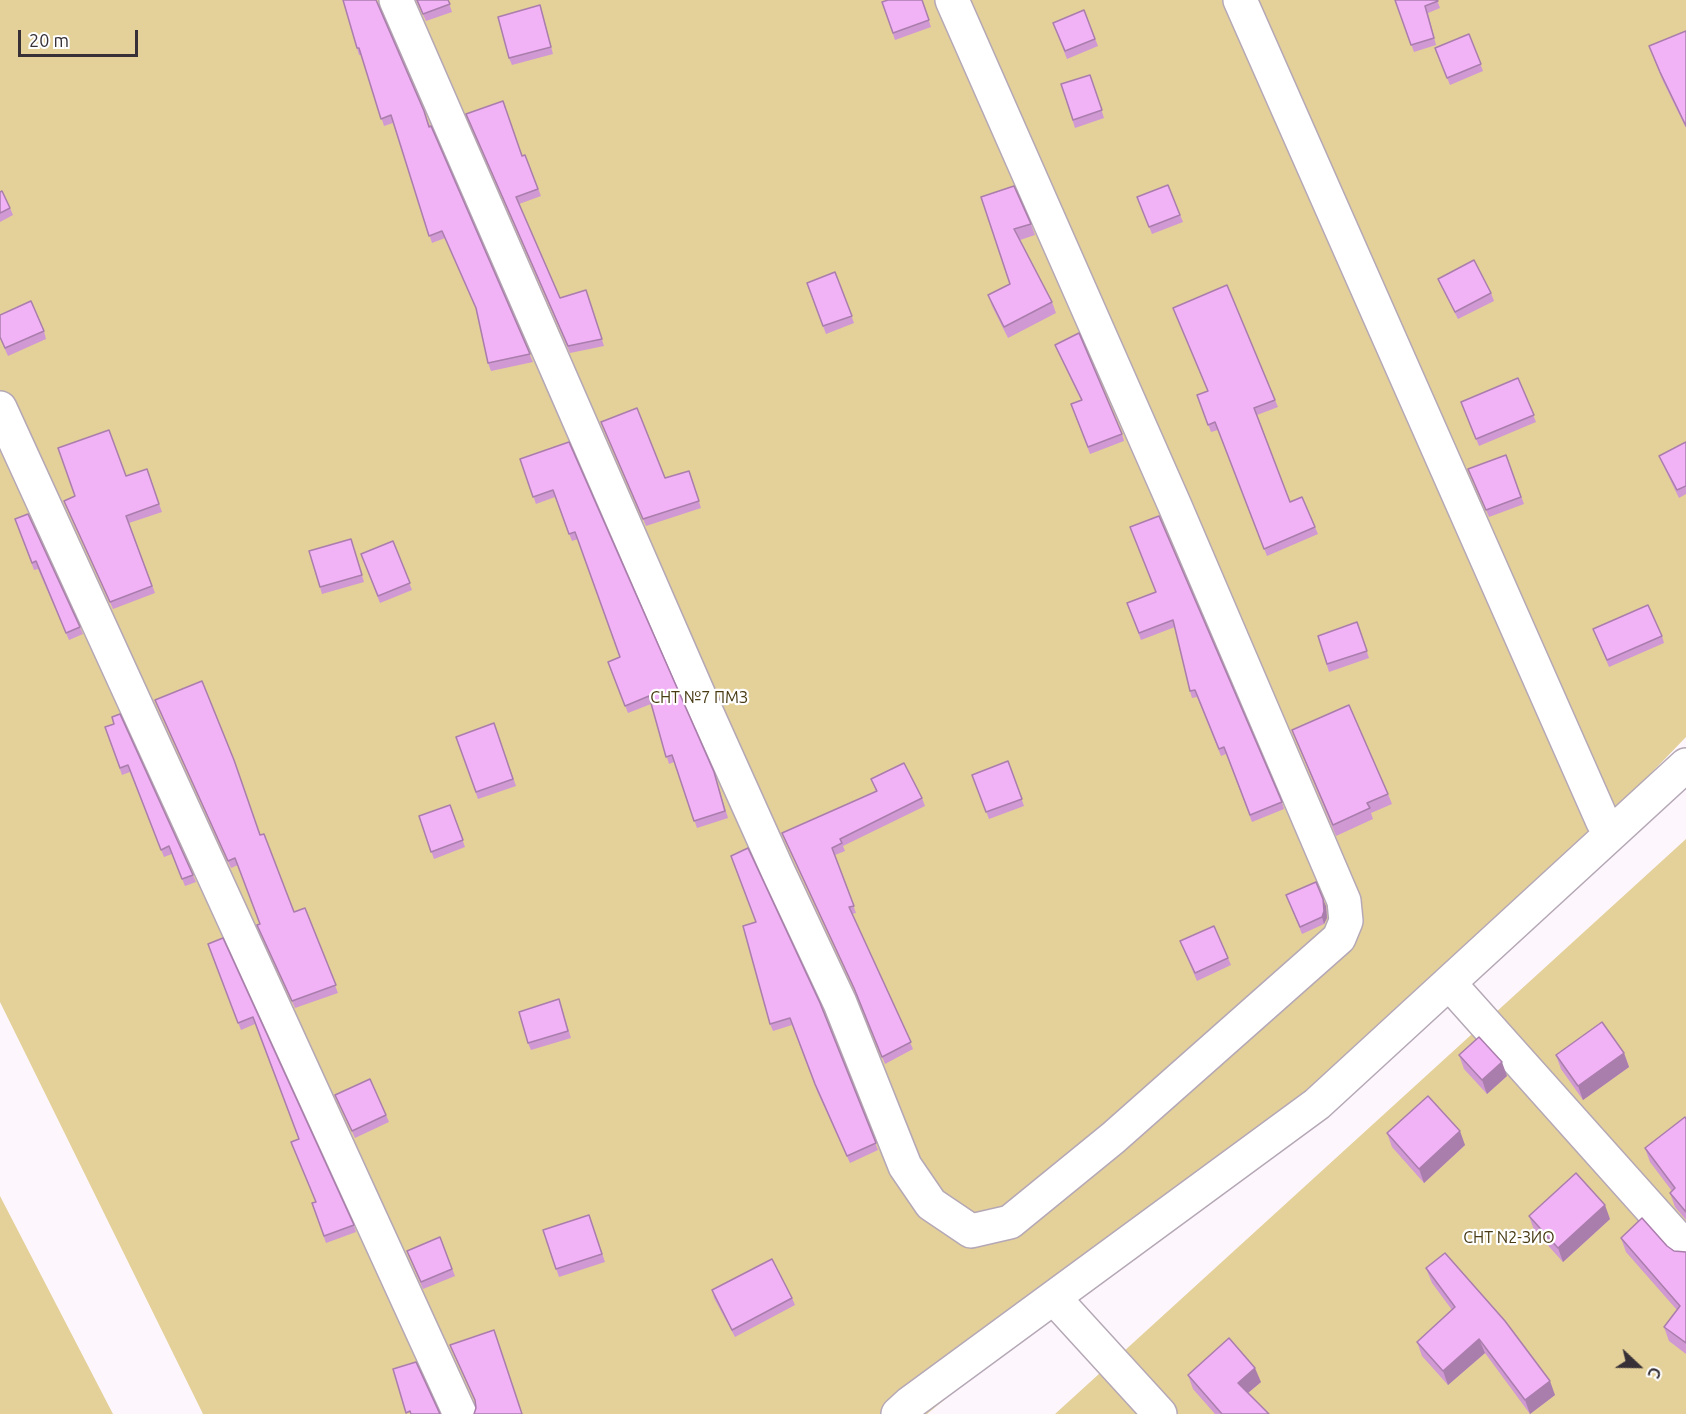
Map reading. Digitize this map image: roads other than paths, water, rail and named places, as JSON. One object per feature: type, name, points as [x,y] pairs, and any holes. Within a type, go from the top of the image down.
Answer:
[{"type":"street","points":[[396,0],[698,693],[840,1003],[905,1166],[931,1204],[971,1231],[1010,1222],[1113,1138],[1339,938],[1346,921],[1344,901],[1175,506],[952,0]]},
{"type":"street","points":[[1240,0],[1603,822]]},
{"type":"street","points":[[0,408],[460,1414]]},
{"type":"street","points":[[898,1414],[1317,1104],[1686,765]]},
{"type":"street","points":[[1449,983],[1686,1248]]},
{"type":"street","points":[[1054,1298],[1160,1414]]},
{"type":"park label","name":"СНТ №7 ПМЗ","points":[[699,698]]},
{"type":"park label","name":"СНТ N2-ЗИО","points":[[1509,1238]]}]
